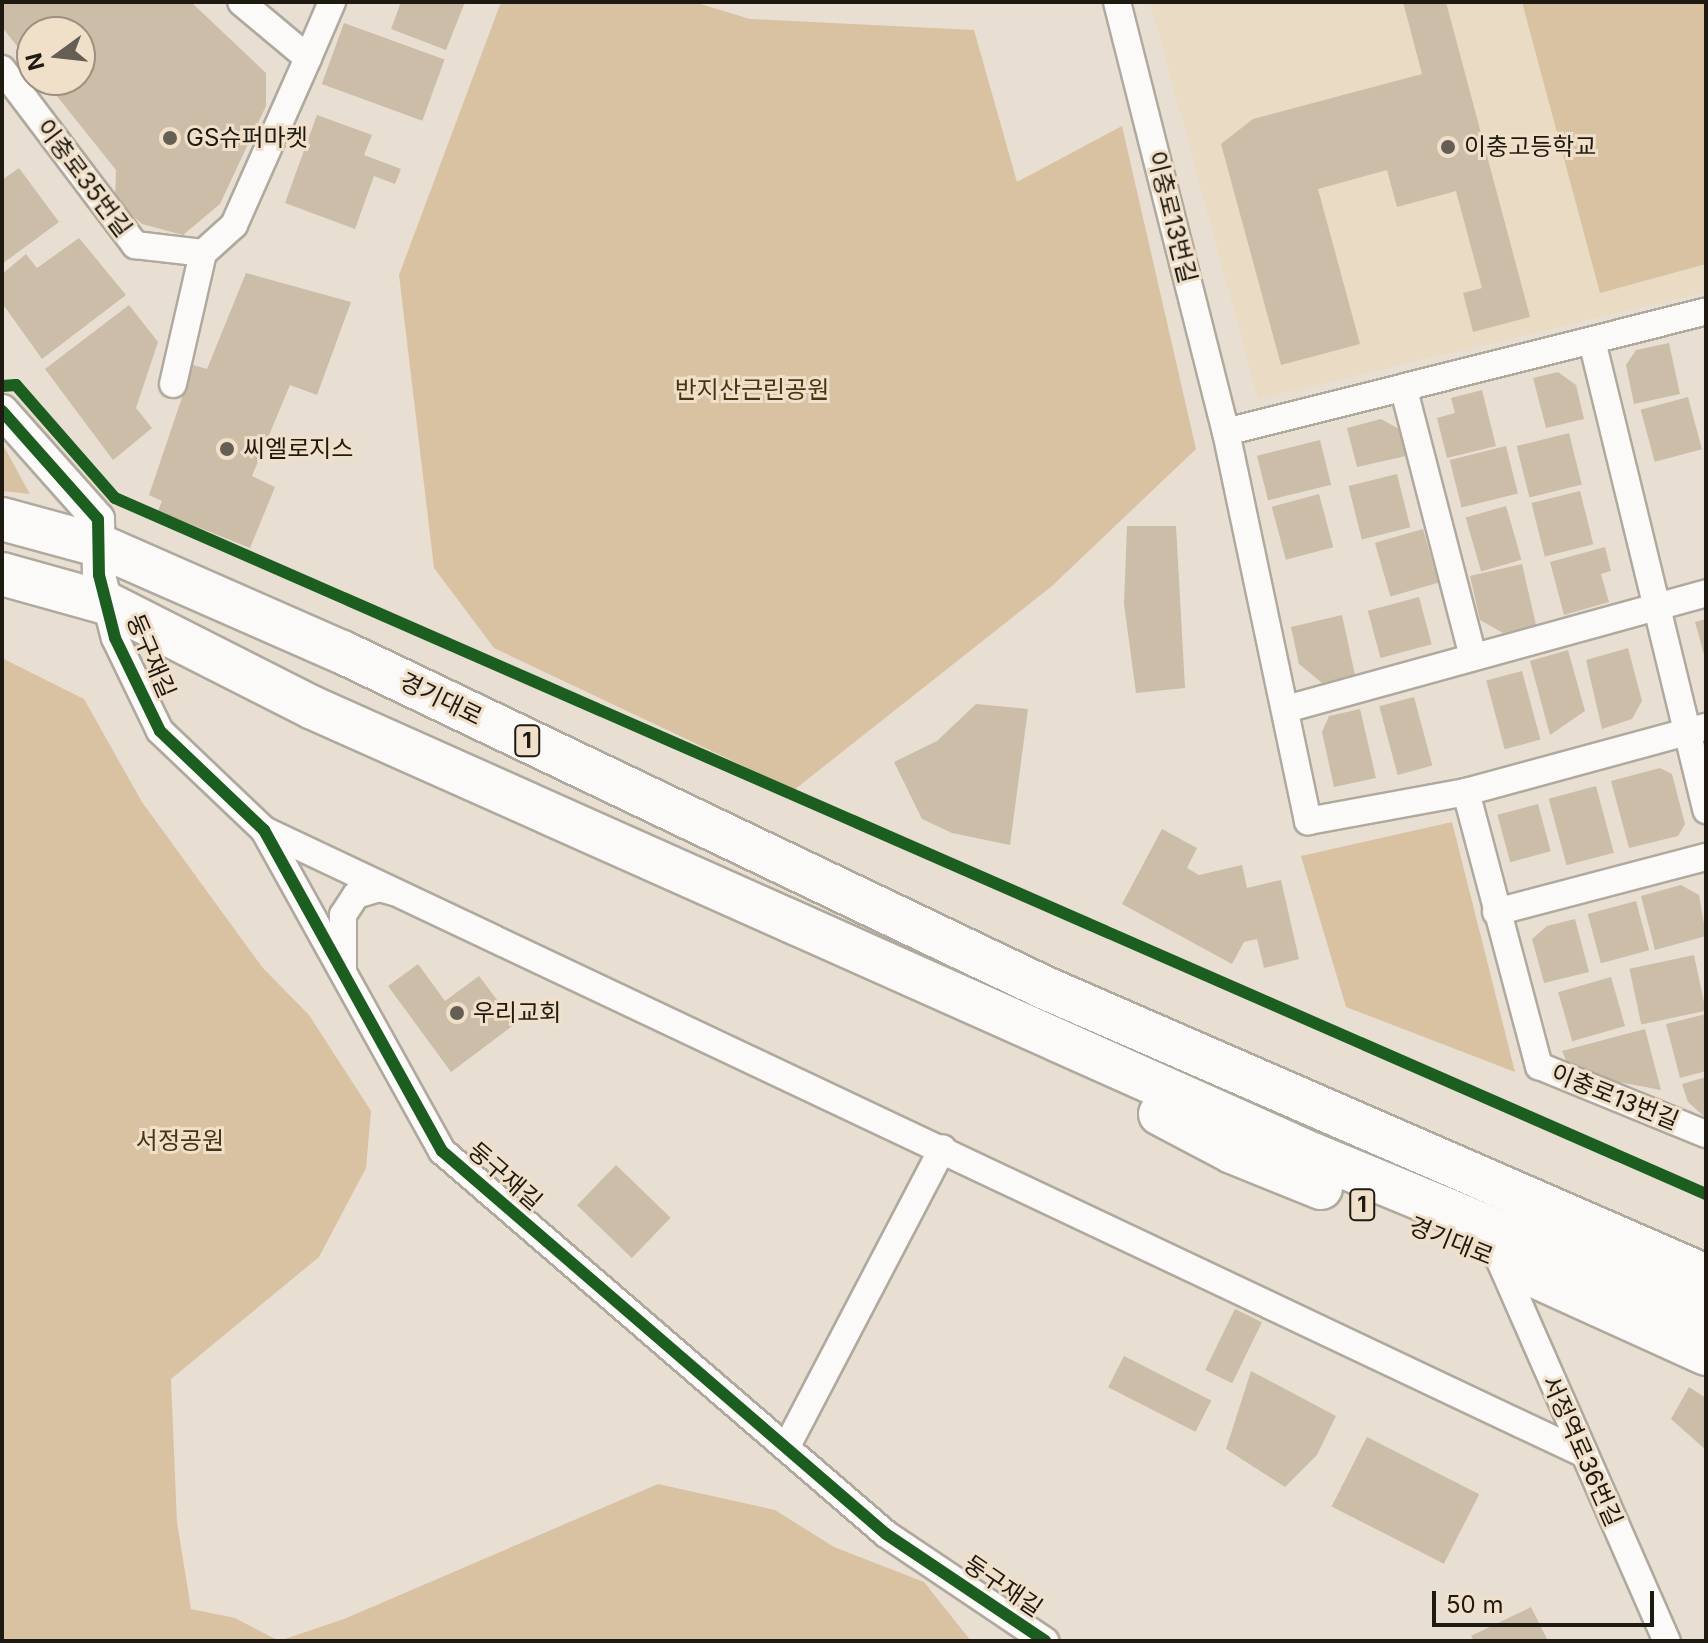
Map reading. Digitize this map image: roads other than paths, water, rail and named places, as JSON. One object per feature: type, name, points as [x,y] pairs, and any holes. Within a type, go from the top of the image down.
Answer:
[{"type":"main road","name":"경기대로","points":[[2,519],[98,545],[342,652],[1043,987],[1706,1276]]},
{"type":"main road","name":"경기대로","points":[[2,574],[106,603],[311,707],[1312,1154],[1706,1316]]},
{"type":"main road","name":"경기대로","points":[[1043,987],[1137,1003],[1706,1245]]},
{"type":"main road","name":"경기대로","points":[[1034,1028],[1096,1076],[1232,1152],[1500,1261],[1706,1354]]},
{"type":"street","points":[[241,2],[308,58]]},
{"type":"street","points":[[173,384],[203,253],[234,225],[332,2]]},
{"type":"street","name":"이충로13번길","points":[[1117,2],[1226,432],[1308,821],[1466,792],[1697,729]]},
{"type":"street","name":"이충로35번길","points":[[2,69],[135,245],[203,253]]},
{"type":"street","points":[[1226,432],[1404,390],[1706,311]]},
{"type":"street","points":[[1592,341],[1655,607],[1697,729],[1706,810]]},
{"type":"street","points":[[1404,390],[1473,656]]},
{"type":"street","points":[[2,411],[98,519],[98,545],[106,603]]},
{"type":"street","points":[[1286,709],[1706,593]]},
{"type":"street","name":"둥구재길","points":[[106,603],[115,638],[160,731],[264,830],[442,1151],[886,1534],[1045,1641]]},
{"type":"street","name":"이충로13번길","points":[[1466,792],[1539,1066],[1706,1134]]},
{"type":"street","points":[[264,830],[420,899],[1582,1453]]},
{"type":"street","points":[[1496,912],[1706,857]]},
{"type":"street","points":[[343,971],[343,915],[356,895],[379,888],[420,899]]},
{"type":"street","points":[[787,1446],[943,1148]]},
{"type":"street","name":"서정역로36번길","points":[[1500,1261],[1667,1641]]},
{"type":"place","name":"GS슈퍼마켓","points":[[170,138]]},
{"type":"place","name":"이충고등학교","points":[[1448,147]]},
{"type":"place","name":"씨엘로지스","points":[[227,449]]},
{"type":"place","name":"우리교회","points":[[457,1013]]},
{"type":"park label","name":"반지산근린공원","points":[[752,390]]},
{"type":"park label","name":"서정공원","points":[[180,1141]]}]
